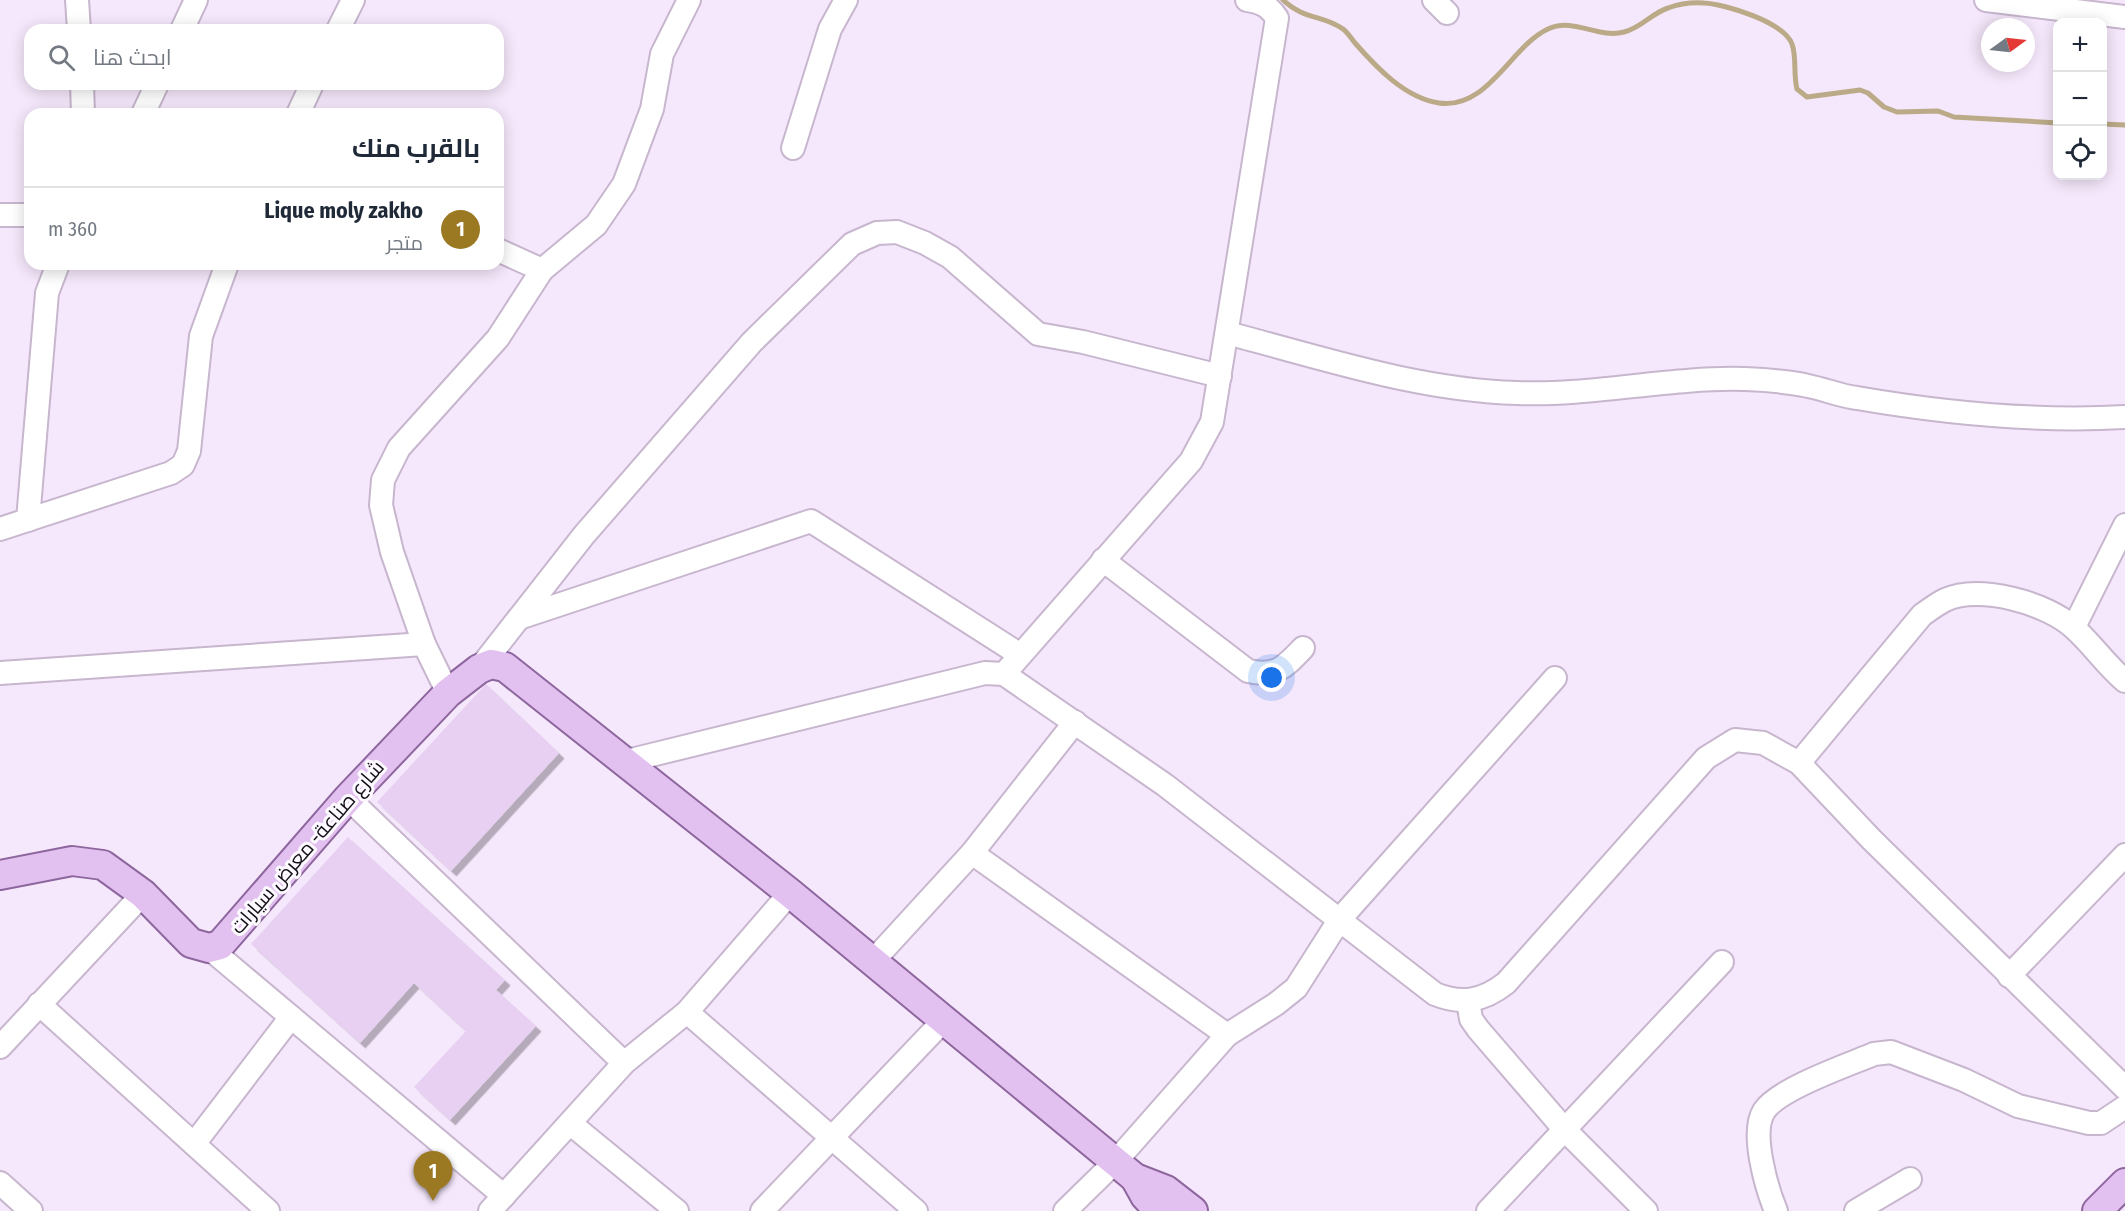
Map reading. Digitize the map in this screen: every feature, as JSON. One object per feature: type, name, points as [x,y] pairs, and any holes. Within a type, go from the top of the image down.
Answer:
[{"type":"main road","name":"شارع صناعة- معرض سيارات","points":[[0,875],[82,861],[112,870],[143,894],[191,943],[209,948],[220,945],[348,798],[448,693],[492,668]]},
{"type":"main road","points":[[492,668],[627,761],[945,1019],[1125,1169],[1166,1190],[1193,1211]]},
{"type":"main road","points":[[1125,1169],[1159,1211]]},
{"type":"main road","points":[[2097,1211],[2125,1183]]},
{"type":"street","points":[[77,0],[79,24]]},
{"type":"street","points":[[185,24],[196,0]]},
{"type":"street","points":[[342,24],[353,0]]},
{"type":"street","points":[[448,693],[424,644],[392,552],[381,505],[383,480],[399,448],[498,338],[542,270],[596,225],[624,184],[652,109],[662,54],[689,0]]},
{"type":"street","points":[[794,148],[830,29],[846,0]]},
{"type":"street","points":[[1004,674],[1019,654],[1191,461],[1212,422],[1276,18],[1271,10],[1261,2],[1247,0]]},
{"type":"street","points":[[1986,0],[2032,2],[2125,17]]},
{"type":"street","points":[[82,90],[83,108]]},
{"type":"street","points":[[146,108],[154,90]]},
{"type":"street","points":[[301,108],[309,90]]},
{"type":"street","points":[[0,215],[24,215]]},
{"type":"street","points":[[492,668],[519,618],[584,535],[752,342],[852,244],[877,234],[897,232],[925,243],[950,257],[1038,334],[1083,342],[1220,376]]},
{"type":"street","points":[[504,252],[542,270]]},
{"type":"street","points":[[28,520],[47,293],[56,270]]},
{"type":"street","points":[[0,530],[171,473],[183,465],[189,451],[201,336],[225,270]]},
{"type":"street","points":[[1227,333],[1388,378],[1441,387],[1518,394],[1744,379],[1807,385],[1855,398],[1994,415],[2087,419],[2125,417]]},
{"type":"street","points":[[519,618],[811,521],[1019,654]]},
{"type":"street","points":[[2074,627],[2125,525]]},
{"type":"street","points":[[1103,560],[1248,671],[1264,674],[1277,671],[1303,648]]},
{"type":"street","points":[[1799,763],[1922,615],[1945,600],[1971,594],[2024,601],[2052,613],[2074,627],[2125,681]]},
{"type":"street","points":[[0,673],[424,644]]},
{"type":"street","points":[[627,761],[986,673],[1004,674],[1165,784],[1436,994],[1447,999],[1468,1001],[1487,995],[1506,983],[1706,758],[1736,741],[1763,743],[1799,763],[1872,840],[2125,1088]]},
{"type":"street","points":[[1065,1211],[1125,1169],[1227,1035],[1276,1004],[1296,988],[1340,919],[1555,678]]},
{"type":"street","points":[[873,961],[972,853],[1075,722]]},
{"type":"street","points":[[348,798],[624,1063]]},
{"type":"street","points":[[972,853],[1227,1035]]},
{"type":"street","points":[[2009,976],[2125,855]]},
{"type":"street","points":[[209,948],[291,1017],[497,1204],[624,1063],[687,1012],[790,893]]},
{"type":"street","points":[[0,1047],[143,894]]},
{"type":"street","points":[[1488,1211],[1722,962]]},
{"type":"street","points":[[1468,1001],[1471,1019],[1478,1029],[1565,1130],[1646,1211]]},
{"type":"street","points":[[39,1004],[268,1211]]},
{"type":"street","points":[[687,1012],[916,1211]]},
{"type":"street","points":[[194,1144],[291,1017]]},
{"type":"street","points":[[762,1211],[945,1019]]},
{"type":"street","points":[[1776,1211],[1765,1183],[1759,1135],[1762,1113],[1774,1099],[1874,1054],[1891,1052],[1964,1080],[2018,1106],[2089,1123],[2101,1123],[2125,1107]]},
{"type":"street","points":[[571,1124],[677,1211]]},
{"type":"street","points":[[1856,1211],[1910,1179]]},
{"type":"street","points":[[0,1183],[31,1211]]},
{"type":"building","points":[[486,684],[559,753],[451,871],[377,802]]},
{"type":"building","points":[[348,837],[505,980],[496,990],[536,1026],[450,1120],[414,1087],[466,1031],[414,983],[360,1043],[251,944]]},
{"type":"waterway","points":[[1283,0],[1299,11],[1329,21],[1343,29],[1372,62],[1392,80],[1414,95],[1439,103],[1456,103],[1472,97],[1498,75],[1535,37],[1548,29],[1567,25],[1605,33],[1624,32],[1668,8],[1699,3],[1739,11],[1778,28],[1792,44],[1797,89],[1807,97],[1860,90],[1868,93],[1884,107],[1897,112],[1938,111],[1954,117],[2053,123]]},
{"type":"waterway","points":[[2107,124],[2125,125]]},
{"type":"place","name":"Lique moly zakho","points":[[433,1201]]}]
